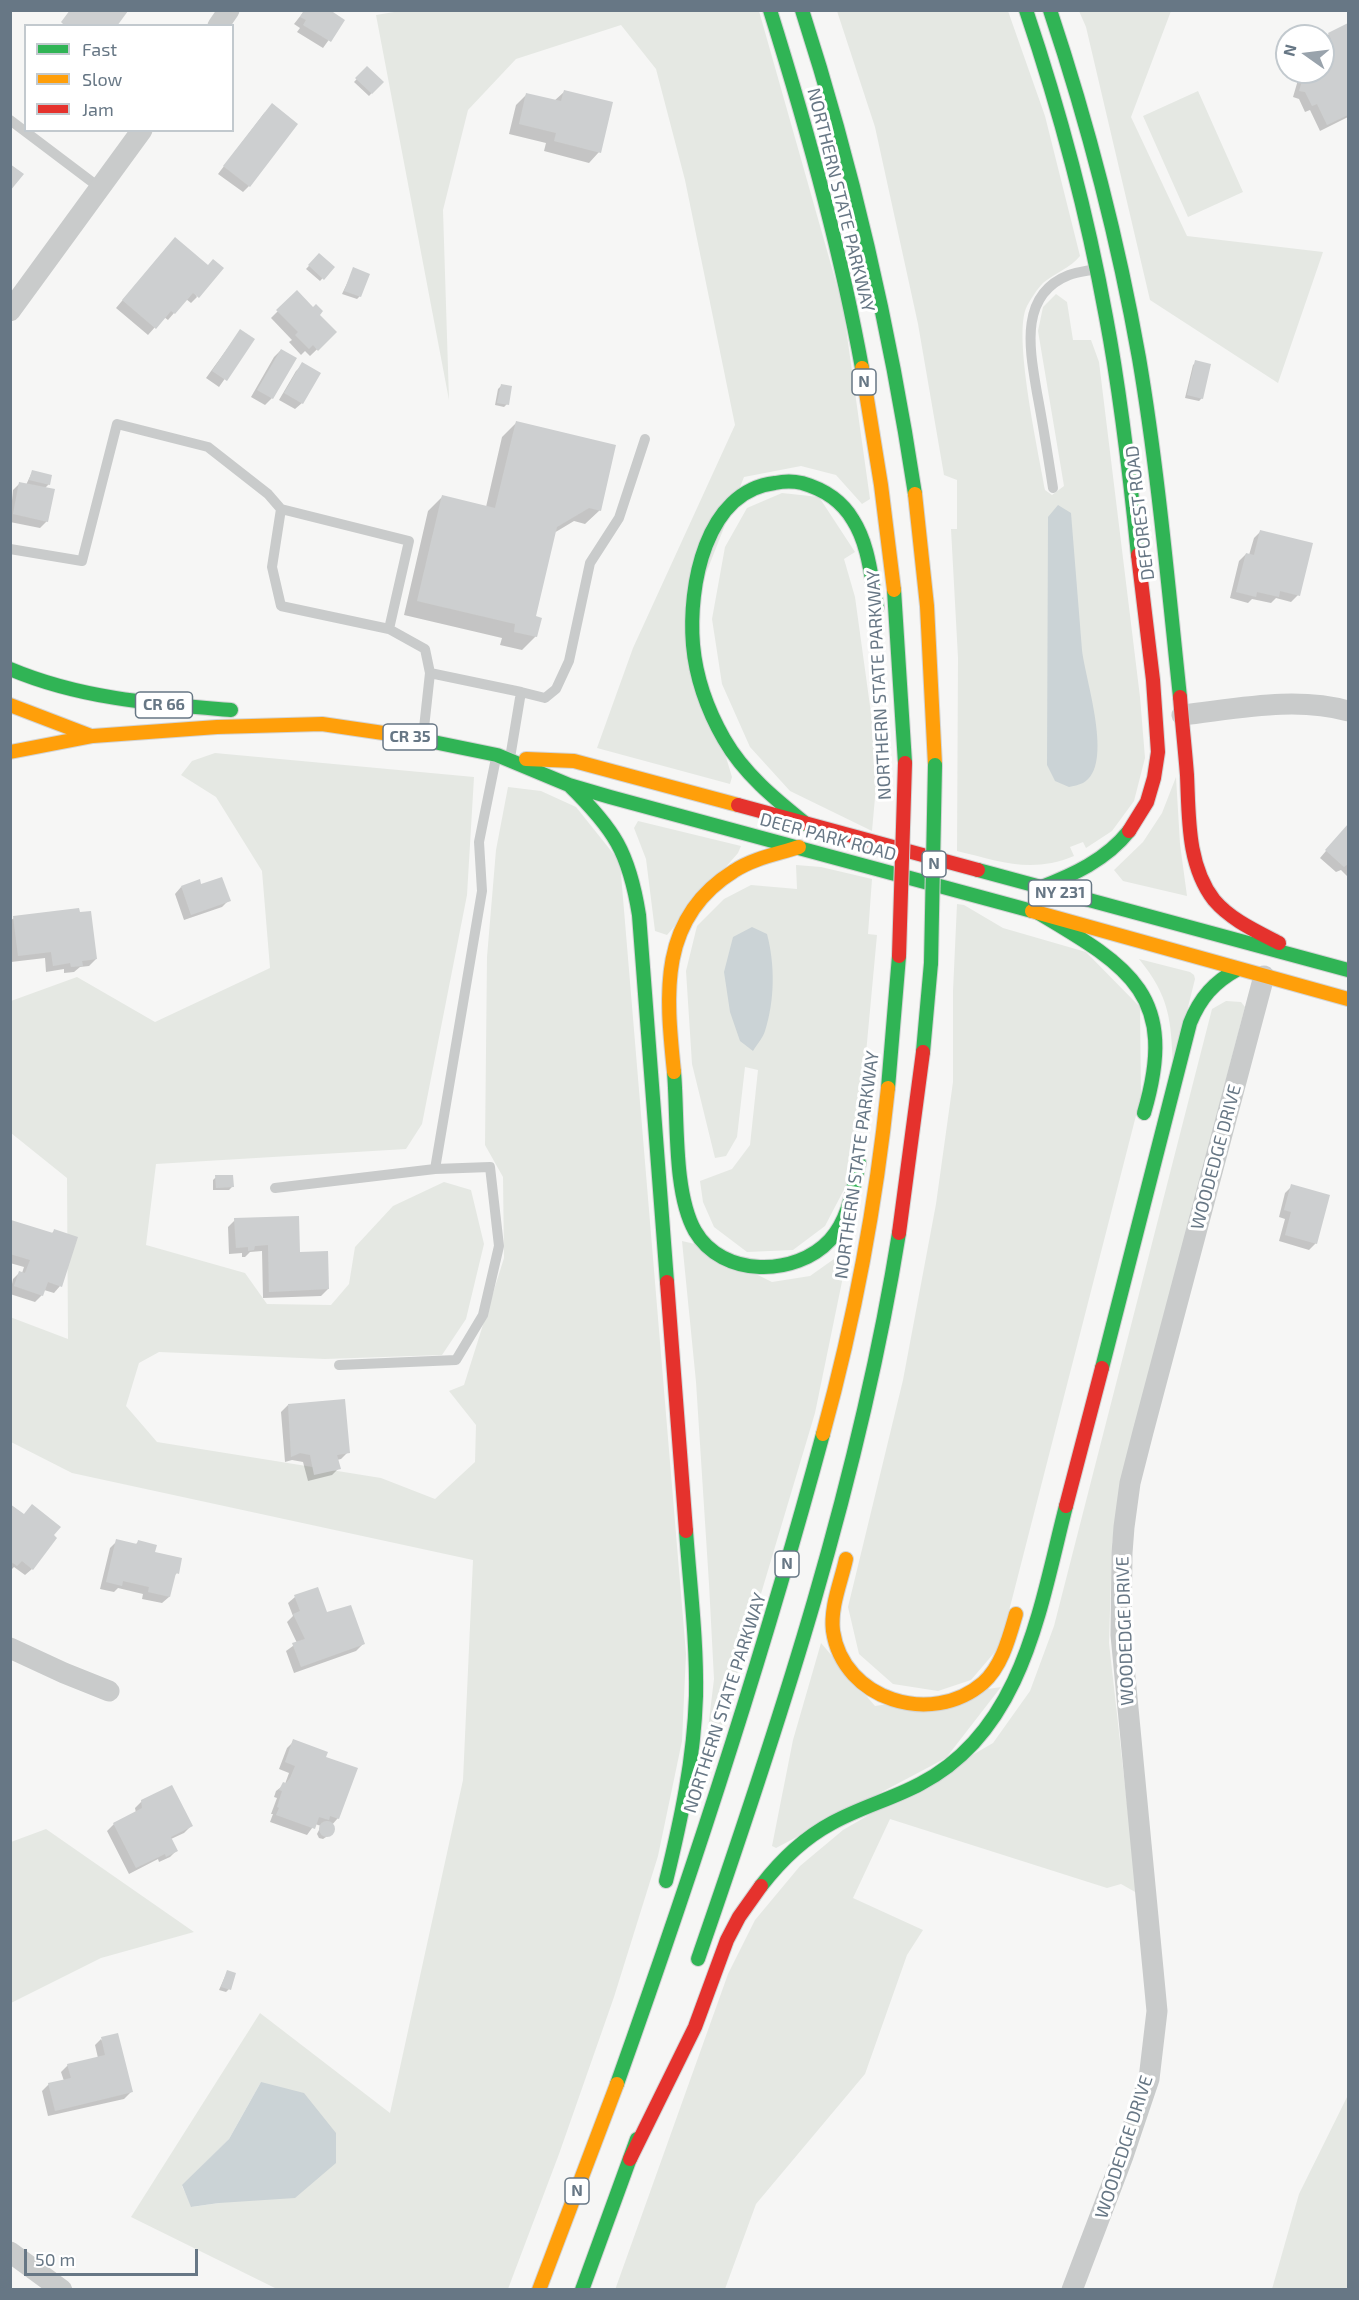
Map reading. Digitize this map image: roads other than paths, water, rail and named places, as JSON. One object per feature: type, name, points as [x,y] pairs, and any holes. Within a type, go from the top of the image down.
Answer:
[{"type":"main road","name":"NORTHERN STATE PARKWAY","points":[[539,2289],[613,2092],[722,1773],[785,1570],[850,1327],[881,1148],[895,1019],[905,763],[890,557],[861,362],[847,291],[820,179],[770,10]]},
{"type":"main road","name":"NORTHERN STATE PARKWAY","points":[[692,1977],[790,1678],[835,1522],[878,1352],[913,1136],[924,1048],[931,963],[935,765],[926,603],[917,511],[906,440],[872,264],[844,150],[802,10]]},
{"type":"main road","points":[[811,10],[824,79]]},
{"type":"main road","name":"DEFOREST ROAD","points":[[1026,10],[1055,101],[1096,269],[1124,422],[1156,717],[1157,767],[1145,806],[1119,843],[1094,864],[1063,880],[1039,888]]},
{"type":"main road","name":"DEFOREST ROAD","points":[[1050,10],[1092,151],[1115,242],[1131,322],[1150,443],[1182,715],[1194,851],[1201,877],[1221,908],[1242,925],[1314,961]]},
{"type":"main road","points":[[806,824],[777,801],[739,761],[725,741],[704,694],[693,644],[693,615],[699,565],[717,521],[740,495],[769,483],[799,482],[823,492],[848,512],[856,525],[869,569],[880,626]]},
{"type":"main road","points":[[884,649],[905,763]]},
{"type":"main road","name":"CR 66","points":[[10,669],[57,687],[99,696],[142,703],[234,711],[322,724]]},
{"type":"main road","points":[[10,705],[93,736]]},
{"type":"main road","name":"DEER PARK ROAD","points":[[10,752],[93,736],[217,727],[322,724],[422,739],[503,757],[574,761],[1348,970]]},
{"type":"main road","name":"DEER PARK ROAD","points":[[503,757],[569,785],[1348,999]]},
{"type":"main road","points":[[569,785],[600,815],[621,844],[632,874],[639,915],[696,1681],[695,1729],[691,1762],[678,1833],[663,1893]]},
{"type":"main road","points":[[799,847],[751,863],[718,881],[690,910],[674,943],[670,965],[669,1004],[681,1179],[688,1216],[695,1233],[705,1246],[730,1261],[760,1268],[790,1264],[819,1250],[830,1241],[838,1229],[851,1200],[861,1154]]},
{"type":"main road","points":[[1037,912],[1114,960],[1142,992],[1155,1026],[1157,1044],[1153,1080],[1141,1126]]},
{"type":"main road","points":[[630,2159],[703,2008],[730,1934],[765,1881],[791,1852],[816,1832],[851,1812],[916,1786],[947,1767],[989,1727],[1014,1686],[1034,1632],[1190,1023],[1206,991],[1224,976],[1238,969]]},
{"type":"main road","points":[[872,1109],[895,1019]]},
{"type":"main road","points":[[865,1467],[878,1352]]},
{"type":"main road","points":[[850,1544],[836,1601],[833,1630],[836,1643],[841,1658],[858,1680],[891,1701],[915,1707],[940,1704],[956,1700],[981,1685],[1000,1662],[1019,1600]]},
{"type":"main road","points":[[613,2092],[647,1958]]},
{"type":"main road","name":"N","points":[[582,2289],[668,2049]]},
{"type":"street","points":[[219,24],[229,10]]},
{"type":"street","points":[[10,311],[141,132]]},
{"type":"street","points":[[1182,715],[1290,704],[1331,706],[1348,711]]},
{"type":"street","name":"WOODEDGE DRIVE","points":[[1072,2289],[1123,2156],[1149,2079],[1156,2012],[1121,1635],[1122,1552],[1127,1504],[1143,1432],[1264,976]]},
{"type":"street","points":[[10,1648],[109,1691]]},
{"type":"street","points":[[10,2252],[62,2289]]},
{"type":"lane","points":[[10,120],[24,131]]},
{"type":"lane","points":[[26,132],[100,188]]},
{"type":"lane","points":[[1053,488],[1030,350],[1030,326],[1037,305],[1049,289],[1068,276],[1096,269]]},
{"type":"lane","points":[[10,549],[82,561],[117,424],[208,447],[268,494],[281,509],[409,541],[388,629]]},
{"type":"lane","points":[[430,673],[545,698],[556,689],[569,661],[590,563],[619,518],[645,439]]},
{"type":"lane","points":[[281,509],[272,567],[281,606],[388,629],[425,648],[430,673],[422,739]]},
{"type":"lane","points":[[435,1168],[482,891],[479,842],[521,692]]},
{"type":"lane","points":[[275,1188],[435,1168],[490,1167],[499,1246],[483,1315],[456,1360],[339,1365]]}]
